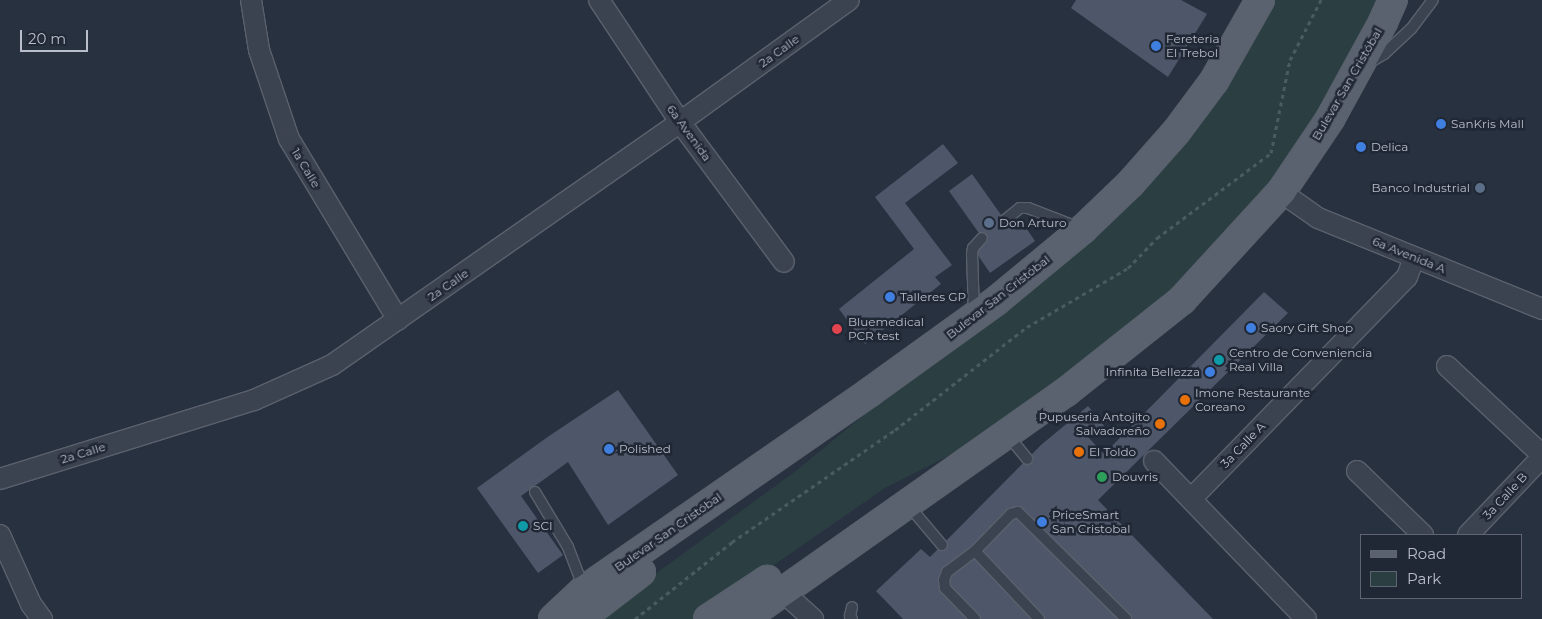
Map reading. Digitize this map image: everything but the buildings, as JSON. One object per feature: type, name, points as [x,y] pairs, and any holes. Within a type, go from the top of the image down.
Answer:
[{"type":"main road","name":"Bulevar San Cristóbal","points":[[744,619],[1066,392],[1182,300],[1281,192],[1330,118],[1393,0]]},
{"type":"main road","name":"Bulevar San Cristóbal","points":[[553,619],[584,590],[870,392],[974,317],[1083,229],[1130,184],[1176,132],[1214,81],[1255,4]]},
{"type":"main road","points":[[580,619],[680,541],[794,461],[870,392]]},
{"type":"main road","points":[[708,619],[780,573],[890,495],[983,450]]},
{"type":"street","name":"1a Calle","points":[[251,0],[260,50],[289,139],[398,320]]},
{"type":"street","name":"6a Avenida","points":[[599,0],[680,122],[784,262]]},
{"type":"street","name":"2a Calle","points":[[0,478],[254,400],[332,365],[680,122],[849,0]]},
{"type":"street","name":"6a Avenida A","points":[[1281,192],[1318,218],[1542,309]]},
{"type":"street","name":"3a Calle A","points":[[1191,499],[1407,277],[1414,258]]},
{"type":"street","points":[[1447,366],[1542,456]]},
{"type":"street","name":"3a Calle B","points":[[1469,534],[1542,456]]},
{"type":"street","points":[[1154,461],[1306,619]]},
{"type":"street","points":[[1357,470],[1422,534]]},
{"type":"street","points":[[0,535],[32,604],[42,619]]},
{"type":"street","points":[[782,591],[813,619]]},
{"type":"lane","points":[[1356,72],[1384,54],[1411,29],[1433,0]]},
{"type":"lane","points":[[1005,220],[1020,208],[1028,208],[1083,229]]},
{"type":"lane","points":[[974,317],[972,254],[973,248],[982,238]]},
{"type":"lane","points":[[1006,433],[1027,459]]},
{"type":"lane","points":[[535,492],[568,547],[584,590]]},
{"type":"lane","points":[[907,503],[942,545]]},
{"type":"lane","points":[[975,619],[945,588],[944,580],[947,572],[975,551],[1011,514],[1018,512],[1126,619]]},
{"type":"lane","points":[[975,551],[1039,619]]},
{"type":"lane","points":[[852,607],[852,619]]},
{"type":"path","points":[[635,619],[732,542],[895,430],[1028,327],[1128,268],[1157,238],[1271,153],[1290,60],[1321,0]]},
{"type":"green space","points":[[1270,0],[1382,0],[1371,25],[1273,187],[1182,286],[982,439],[885,488],[696,619],[594,619],[797,470],[899,386],[1071,253]]},
{"type":"place","name":"Fereteria El Trebol","points":[[1156,46]]},
{"type":"place","name":"SanKris Mall","points":[[1441,124]]},
{"type":"place","name":"Delica","points":[[1361,147]]},
{"type":"place","name":"Banco Industrial","points":[[1480,188]]},
{"type":"place","name":"Don Arturo","points":[[989,223]]},
{"type":"place","name":"Talleres GP","points":[[890,297]]},
{"type":"place","name":"Saory Gift Shop","points":[[1251,328]]},
{"type":"place","name":"Bluemedical PCR test","points":[[837,329]]},
{"type":"place","name":"Centro de Conveniencia Real Villa","points":[[1219,360]]},
{"type":"place","name":"Infinita Bellezza","points":[[1210,372]]},
{"type":"place","name":"Imone Restaurante Coreano","points":[[1185,400]]},
{"type":"place","name":"Pupuseria Antojito Salvadoreño","points":[[1160,424]]},
{"type":"place","name":"Polished","points":[[609,449]]},
{"type":"place","name":"El Toldo","points":[[1079,452]]},
{"type":"place","name":"Douvris","points":[[1102,477]]},
{"type":"place","name":"PriceSmart San Cristobal","points":[[1042,522]]},
{"type":"place","name":"SCI","points":[[523,526]]}]
